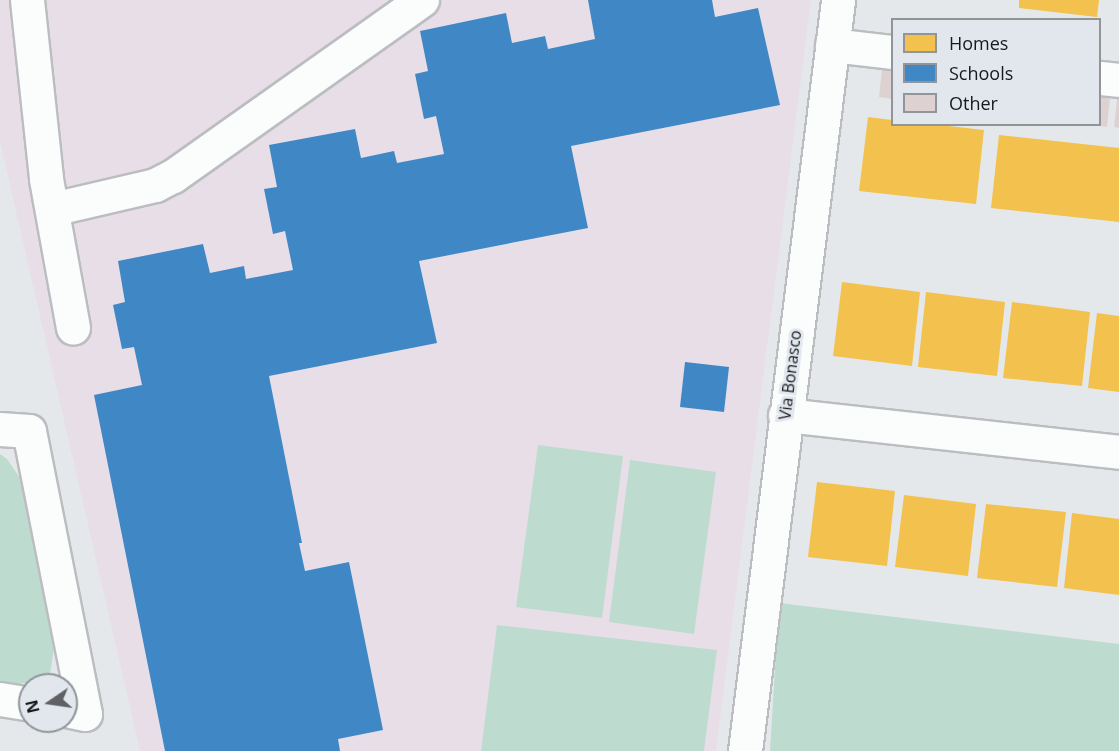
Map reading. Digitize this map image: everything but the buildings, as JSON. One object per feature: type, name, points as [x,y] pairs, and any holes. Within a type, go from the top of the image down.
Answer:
[{"type":"street","points":[[27,0],[52,209],[73,328]]},
{"type":"street","points":[[52,209],[155,185],[173,176],[422,0]]},
{"type":"street","name":"Via Bonasco","points":[[745,751],[838,0]]},
{"type":"street","points":[[832,45],[891,52]]},
{"type":"street","points":[[1101,78],[1119,80]]},
{"type":"street","points":[[785,415],[1119,452]]},
{"type":"street","points":[[0,429],[29,431],[77,673]]},
{"type":"street","points":[[78,679],[85,714],[78,713]]},
{"type":"street","points":[[0,699],[18,702]]},
{"type":"shaded area","points":[[0,0],[811,0],[716,751],[140,751],[0,142]]},
{"type":"green space","points":[[538,445],[623,456],[602,618],[516,607]]},
{"type":"green space","points":[[0,454],[7,459],[24,484],[54,648],[50,673],[18,673],[18,684],[0,683]]},
{"type":"green space","points":[[630,460],[716,472],[694,634],[609,622]]},
{"type":"green space","points":[[779,603],[1119,644],[1119,751],[770,751]]},
{"type":"green space","points":[[497,625],[717,650],[704,751],[481,751]]}]
